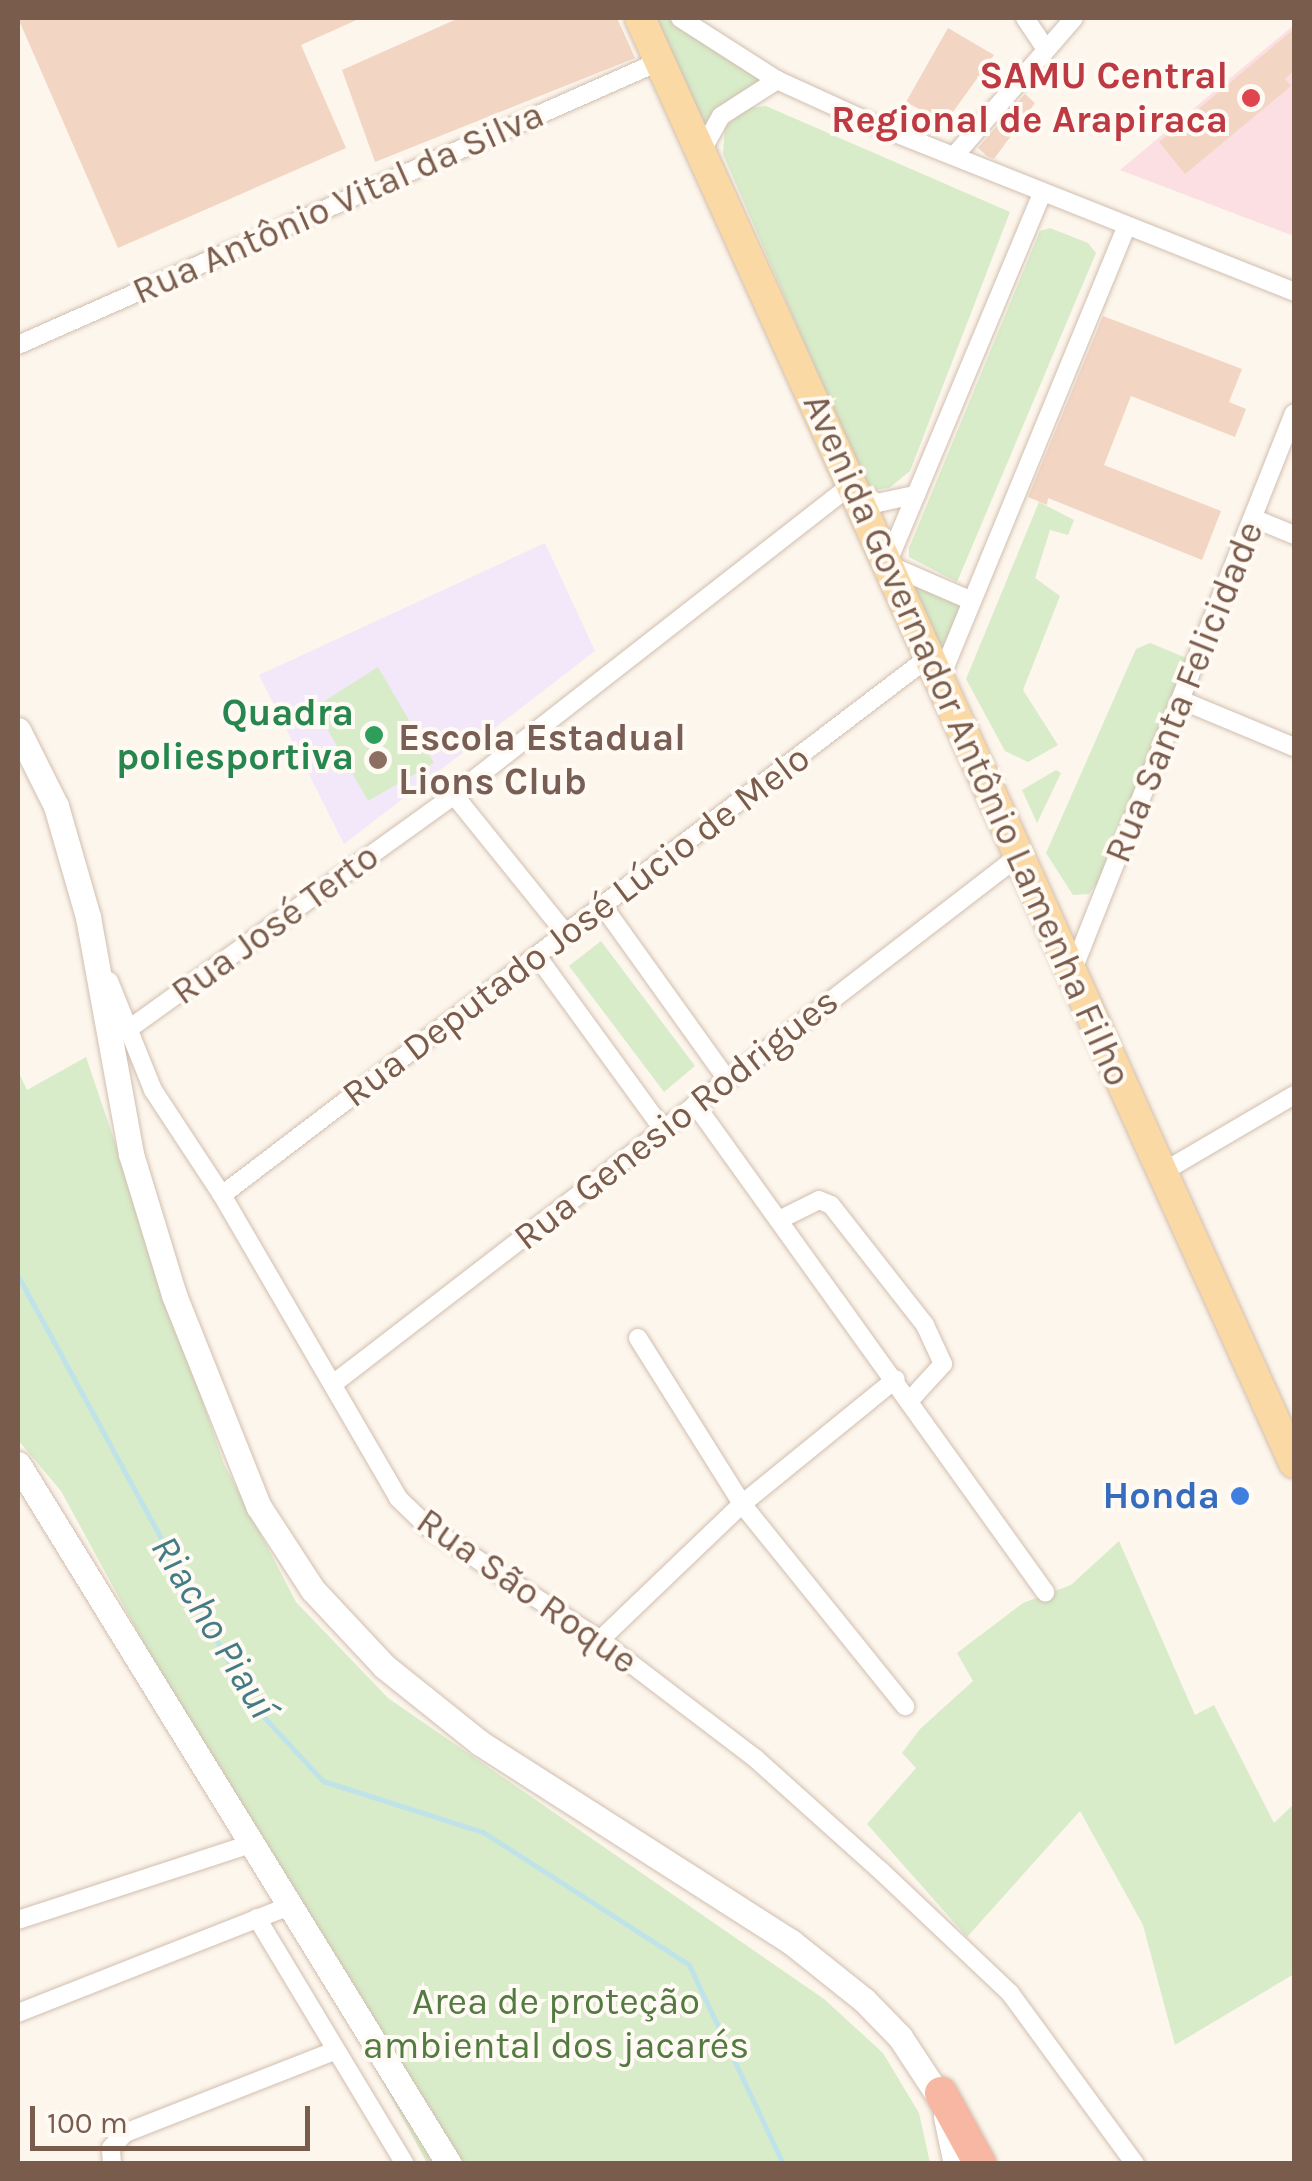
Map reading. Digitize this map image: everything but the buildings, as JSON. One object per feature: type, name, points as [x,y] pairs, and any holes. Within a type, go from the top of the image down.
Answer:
[{"type":"highway","points":[[941,2093],[980,2164]]},
{"type":"main road","name":"Avenida Governador Antônio Lamenha Filho","points":[[640,18],[1294,1463]]},
{"type":"main road","name":"Rua São Roque","points":[[18,730],[56,806],[88,917]]},
{"type":"main road","points":[[88,917],[131,1154],[174,1294],[259,1506],[313,1590],[384,1666],[480,1742],[790,1941],[864,2000],[941,2093],[971,2164]]},
{"type":"main road","points":[[18,1464],[247,1845],[290,1906],[449,2164]]},
{"type":"main road","points":[[941,2093],[956,2164]]},
{"type":"street","points":[[680,18],[777,80],[1042,194],[1294,292]]},
{"type":"street","points":[[1025,18],[1045,48]]},
{"type":"street","points":[[955,155],[1074,18]]},
{"type":"street","name":"Rua Antônio Vital da Silva","points":[[18,345],[658,62]]},
{"type":"street","points":[[701,152],[721,116],[777,80]]},
{"type":"street","points":[[972,601],[887,564],[1042,194]]},
{"type":"street","points":[[934,668],[972,601],[1126,227]]},
{"type":"street","name":"Rua Santa Felicidade","points":[[1072,972],[1294,413]]},
{"type":"street","points":[[851,486],[877,503],[916,494]]},
{"type":"street","name":"Rua José Terto","points":[[126,1031],[454,795],[851,486]]},
{"type":"street","points":[[1253,518],[1294,535]]},
{"type":"street","name":"Rua Deputado José Lúcio de Melo","points":[[222,1195],[602,906],[934,668]]},
{"type":"street","points":[[1181,700],[1294,747]]},
{"type":"street","points":[[454,795],[566,934]]},
{"type":"street","name":"Rua Genesio Rodrigues","points":[[333,1384],[1020,856]]},
{"type":"street","points":[[602,906],[728,1079]]},
{"type":"street","name":"Rua São Roque","points":[[88,917],[126,1031],[153,1090],[222,1195],[398,1498],[428,1527],[600,1640],[755,1758],[1010,1993],[1135,2164]]},
{"type":"street","points":[[537,956],[662,1128]]},
{"type":"street","points":[[1163,1172],[1294,1095]]},
{"type":"street","points":[[695,1104],[896,1378],[1045,1592]]},
{"type":"street","points":[[781,1219],[819,1200],[832,1205],[925,1325],[943,1364],[911,1399]]},
{"type":"street","points":[[638,1338],[742,1504],[905,1706]]},
{"type":"street","points":[[600,1640],[742,1504],[896,1378]]},
{"type":"street","points":[[18,1920],[247,1845]]},
{"type":"street","points":[[18,2013],[290,1906]]},
{"type":"street","points":[[257,1918],[405,2164]]},
{"type":"street","points":[[112,2164],[111,2148],[125,2133],[334,2051]]},
{"type":"shaded area","name":"SAMU Central Regional de Arapiraca","points":[[1294,25],[1294,236],[1120,170]]},
{"type":"shaded area","name":"Escola Estadual Lions Club","points":[[545,543],[595,651],[344,844],[259,675]]},
{"type":"green space","points":[[640,18],[684,18],[777,80],[721,116],[701,152]]},
{"type":"green space","points":[[766,106],[1010,212],[910,471],[889,488],[874,490],[864,481],[723,154],[725,126],[748,108]]},
{"type":"green space","points":[[1050,228],[1088,243],[1096,253],[957,582],[909,557],[909,548],[1040,231]]},
{"type":"green space","points":[[1039,502],[1074,520],[1068,535],[1050,530],[1035,578],[1060,596],[1023,690],[1058,745],[1028,762],[1005,751],[966,679]]},
{"type":"green space","points":[[887,564],[972,601],[940,680]]},
{"type":"green space","points":[[1150,643],[1189,659],[1098,882],[1089,894],[1073,895],[1046,853],[1136,649]]},
{"type":"green space","name":"Quadra poliesportiva","points":[[378,667],[434,763],[368,801],[315,707]]},
{"type":"green space","points":[[1056,770],[1061,773],[1037,823],[1022,790]]},
{"type":"green space","points":[[601,941],[695,1066],[664,1092],[569,966]]},
{"type":"green space","name":"Area de proteção ambiental dos jacarés","points":[[86,1057],[224,1464],[296,1602],[388,1698],[824,1999],[883,2053],[919,2113],[930,2163],[427,2163],[61,1491],[18,1440],[18,1071],[27,1090]]},
{"type":"green space","points":[[1119,1541],[1195,1715],[1214,1705],[1274,1823],[1294,1804],[1294,1974],[1175,2045],[1143,1925],[1080,1811],[967,1937],[867,1824],[916,1768],[902,1753],[920,1729],[973,1681],[957,1653],[1023,1603],[1071,1585]]},
{"type":"waterway","name":"Riacho Piauí","points":[[18,1276],[250,1702],[323,1781],[483,1832],[689,1965],[783,2164]]},
{"type":"place","name":"SAMU Central Regional de Arapiraca","points":[[1251,98]]},
{"type":"place","name":"Quadra poliesportiva","points":[[374,735]]},
{"type":"place","name":"Escola Estadual Lions Club","points":[[378,760]]},
{"type":"place","name":"Honda","points":[[1240,1496]]}]
